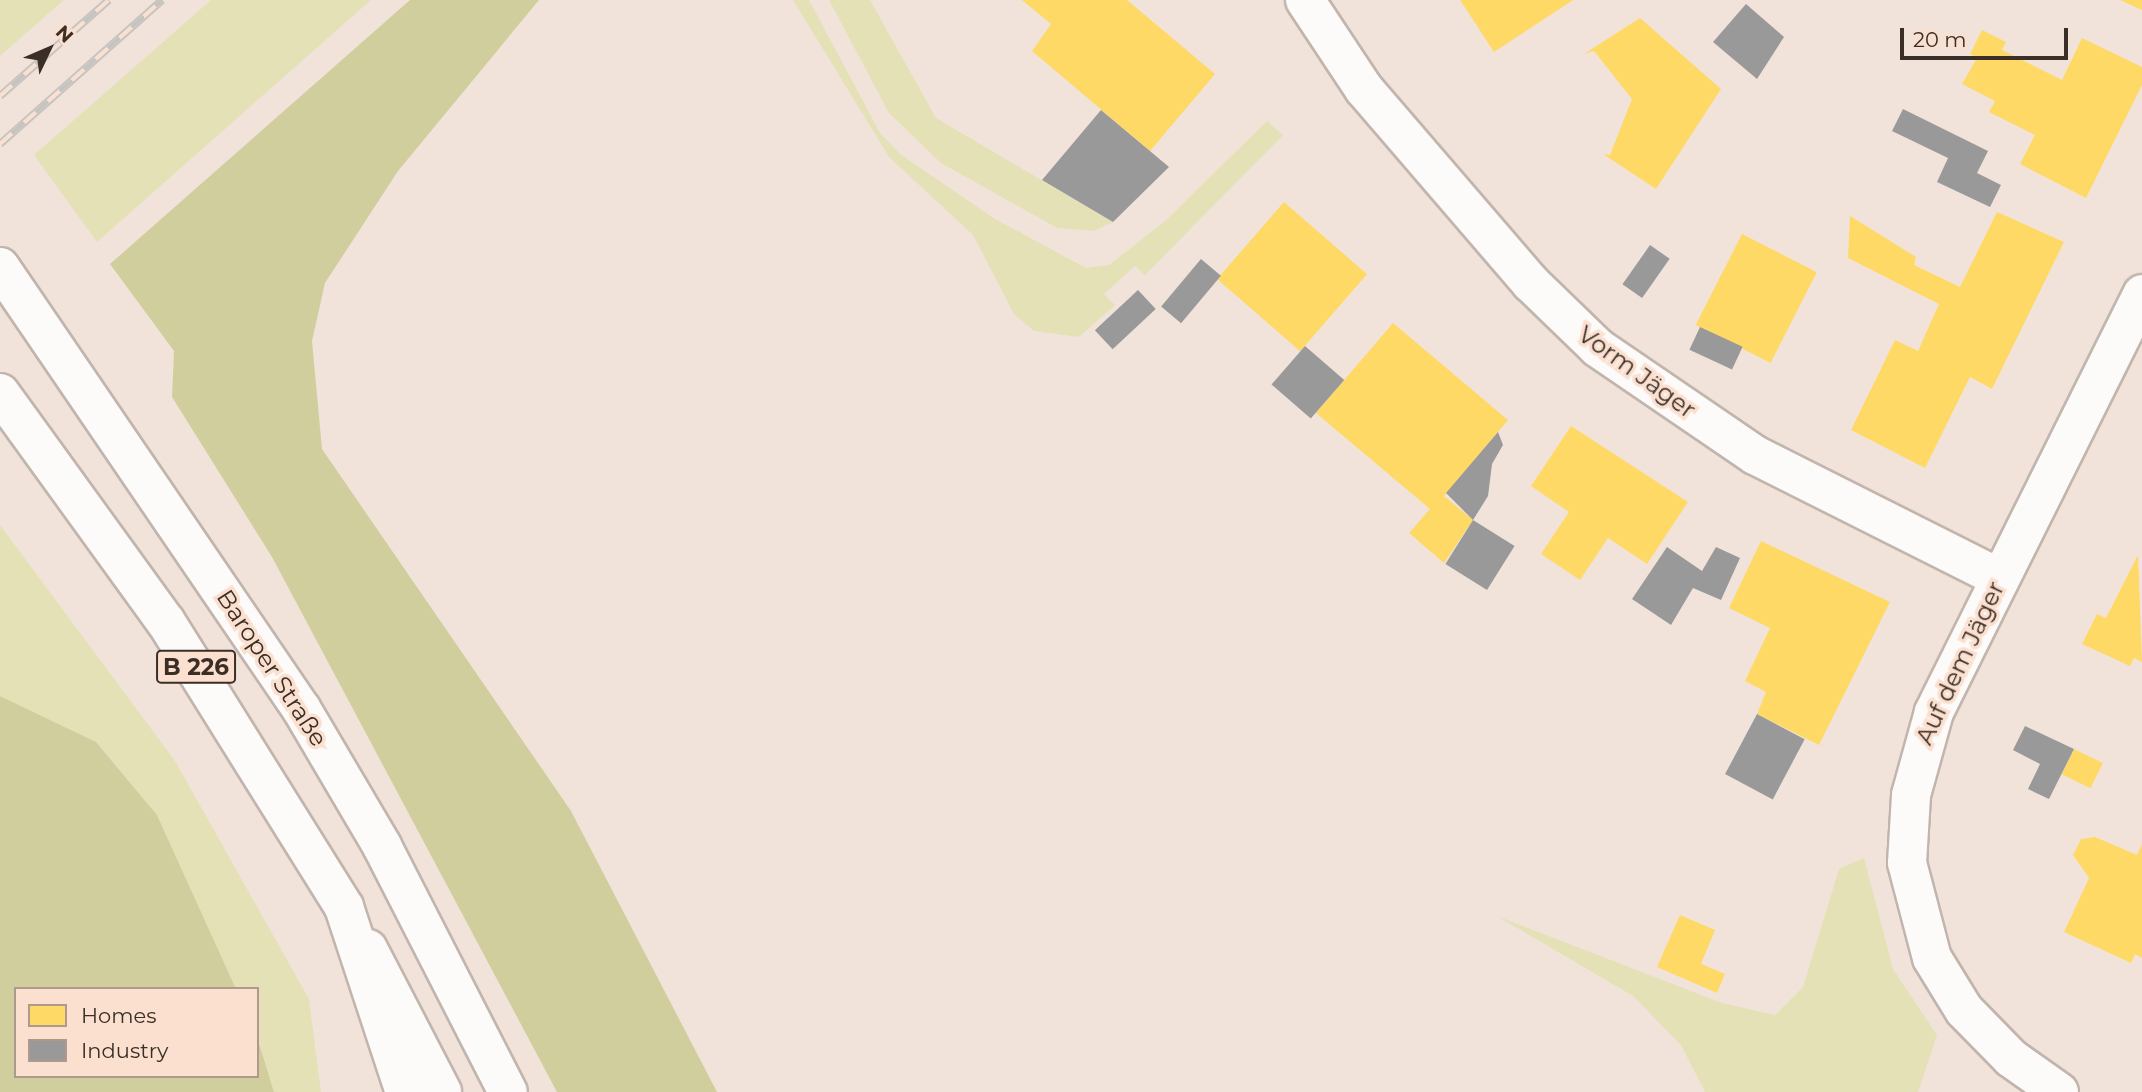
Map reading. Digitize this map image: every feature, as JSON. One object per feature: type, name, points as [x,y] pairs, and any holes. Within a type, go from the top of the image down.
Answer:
[{"type":"main road","name":"Vorm Jäger","points":[[1305,0],[1364,89],[1587,340],[1755,455],[2000,578]]},
{"type":"main road","name":"Baroper Straße","points":[[0,267],[86,387],[302,710],[382,846],[508,1092]]},
{"type":"main road","name":"Auf dem Jäger","points":[[2059,1092],[2011,1058],[1964,1010],[1932,958],[1907,863],[1914,765],[2000,578],[2142,293]]},
{"type":"main road","name":"B 226","points":[[0,393],[33,436],[251,748],[344,907],[442,1092]]},
{"type":"main road","points":[[344,907],[405,1092]]},
{"type":"shaded area","points":[[0,0],[64,0],[0,56]]},
{"type":"shaded area","points":[[211,0],[371,0],[97,242],[34,155]]},
{"type":"shaded area","points":[[410,0],[539,0],[398,171],[325,283],[312,341],[322,449],[571,811],[717,1092],[557,1092],[272,557],[172,397],[174,351],[110,264]]},
{"type":"shaded area","points":[[793,0],[809,0],[880,133],[900,154],[995,219],[1086,268],[1109,265],[1165,221],[1267,121],[1283,135],[1145,275],[1135,266],[1104,294],[1115,305],[1079,337],[1034,331],[1014,314],[973,235],[889,157]]},
{"type":"shaded area","points":[[829,0],[870,0],[936,118],[1113,222],[1094,231],[1057,228],[941,163],[889,113]]},
{"type":"shaded area","points":[[0,525],[175,761],[309,999],[321,1092],[274,1092],[259,1043],[259,987],[235,987],[157,815],[96,742],[0,696]]},
{"type":"shaded area","points":[[0,696],[96,742],[157,815],[235,987],[14,987],[14,1078],[259,1078],[259,1043],[274,1092],[0,1092]]},
{"type":"shaded area","points":[[1864,858],[1893,969],[1937,1035],[1918,1092],[1705,1092],[1681,1045],[1633,996],[1497,916],[1722,1003],[1775,1015],[1803,987],[1839,869]]},
{"type":"building: Homes","points":[[1022,0],[1127,0],[1215,74],[1150,151],[1032,51],[1051,24]]},
{"type":"building: Homes","points":[[1460,0],[1573,0],[1494,52]]},
{"type":"building: Homes","points":[[2120,0],[2142,0],[2142,10]]},
{"type":"building: Homes","points":[[1640,18],[1721,89],[1656,189],[1603,154],[1610,155],[1632,99],[1594,51],[1584,54]]},
{"type":"building: Homes","points":[[1982,30],[2006,42],[2002,50],[2062,80],[2082,38],[2142,67],[2142,85],[2086,198],[2020,164],[2035,135],[1989,112],[1995,101],[1962,84],[1977,58],[1970,54]]},
{"type":"building: Homes","points":[[1284,202],[1367,274],[1300,351],[1217,279]]},
{"type":"building: Homes","points":[[1997,212],[2064,242],[1992,389],[1970,377],[1925,468],[1851,430],[1895,340],[1918,351],[1939,304],[1848,258],[1850,216],[1916,257],[1914,265],[1960,287]]},
{"type":"building: Homes","points":[[1742,234],[1817,272],[1771,363],[1696,325]]},
{"type":"building: Homes","points":[[1393,323],[1508,420],[1444,496],[1473,520],[1444,563],[1409,533],[1430,509],[1316,413]]},
{"type":"building: Homes","points":[[1571,426],[1688,502],[1647,564],[1608,538],[1580,580],[1541,554],[1569,512],[1531,486]]},
{"type":"building: Homes","points":[[1761,541],[1890,602],[1819,745],[1757,714],[1766,692],[1745,681],[1770,628],[1729,608]]},
{"type":"building: Homes","points":[[2138,555],[2142,662],[2134,658],[2130,666],[2082,644],[2097,614],[2106,618]]},
{"type":"building: Homes","points":[[2074,749],[2103,763],[2090,788],[2062,774]]},
{"type":"building: Homes","points":[[2095,837],[2137,855],[2142,844],[2142,958],[2135,954],[2131,963],[2064,932],[2089,878],[2073,855],[2081,839]]},
{"type":"building: Homes","points":[[1680,915],[1715,930],[1701,964],[1725,974],[1717,993],[1657,967]]},
{"type":"building: Industry","points":[[1746,4],[1784,37],[1757,79],[1713,42]]},
{"type":"building: Industry","points":[[1903,109],[1988,151],[1977,173],[2001,185],[1990,207],[1937,182],[1948,158],[1892,131]]},
{"type":"building: Industry","points":[[1101,110],[1169,167],[1113,222],[1042,180]]},
{"type":"building: Industry","points":[[1650,245],[1670,259],[1642,298],[1622,284]]},
{"type":"building: Industry","points":[[1201,259],[1221,276],[1181,323],[1161,306]]},
{"type":"building: Industry","points":[[1138,290],[1156,309],[1113,349],[1095,330]]},
{"type":"building: Industry","points":[[1700,327],[1743,347],[1732,370],[1689,350]]},
{"type":"building: Industry","points":[[1305,346],[1344,380],[1311,419],[1272,384]]},
{"type":"building: Industry","points":[[1498,432],[1503,445],[1492,464],[1488,496],[1473,520],[1446,493]]},
{"type":"building: Industry","points":[[1473,520],[1515,546],[1487,590],[1445,564]]},
{"type":"building: Industry","points":[[1667,547],[1702,571],[1716,547],[1740,558],[1721,600],[1693,588],[1671,625],[1632,599]]},
{"type":"building: Industry","points":[[1757,714],[1805,739],[1773,799],[1725,774]]},
{"type":"building: Industry","points":[[2025,726],[2074,749],[2049,799],[2028,789],[2040,764],[2013,750]]},
{"type":"railway","points":[[0,96],[109,0]]},
{"type":"railway","points":[[0,144],[162,0]]}]
